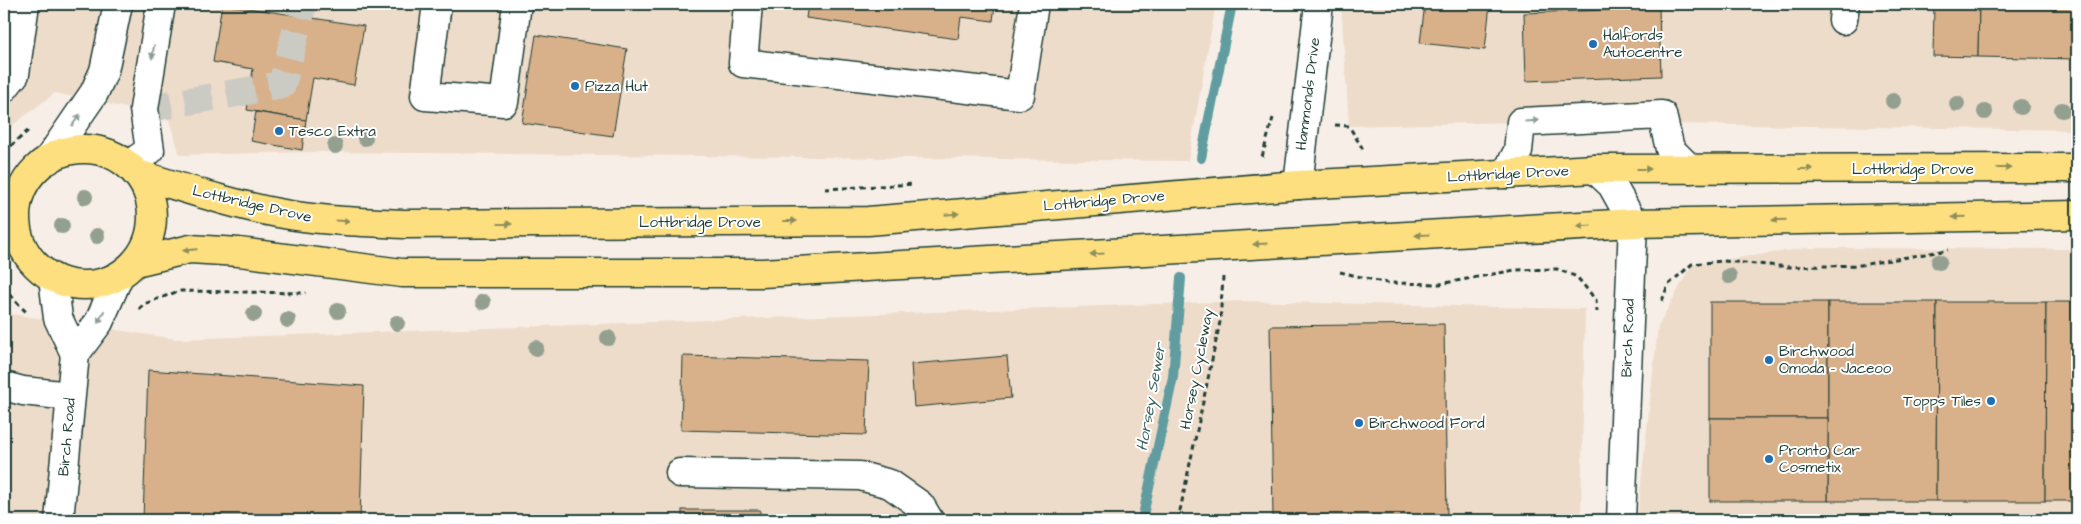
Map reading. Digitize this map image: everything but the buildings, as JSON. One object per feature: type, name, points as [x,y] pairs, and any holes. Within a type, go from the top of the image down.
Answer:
[{"type":"main road","points":[[4,185],[68,151],[89,149],[110,154],[133,170],[149,195],[153,218],[148,241],[128,269]]},
{"type":"main road","points":[[42,164],[25,183],[18,201],[16,220],[20,239],[28,256],[47,274]]},
{"type":"main road","name":"Lottbridge Drove","points":[[133,170],[214,197],[277,213],[331,221],[404,224],[868,221],[1298,185],[1595,169],[2077,168]]},
{"type":"main road","points":[[4,255],[22,260],[47,274],[75,285],[98,284],[128,269],[190,249],[239,252],[402,273],[762,273],[1633,223],[2077,215]]},
{"type":"street","points":[[4,88],[15,74],[25,4]]},
{"type":"street","points":[[42,164],[94,93],[104,71],[118,4]]},
{"type":"street","points":[[133,170],[150,150],[144,109],[161,4]]},
{"type":"street","points":[[438,4],[425,96],[504,102],[517,4]]},
{"type":"street","points":[[748,4],[743,63],[1020,95],[1034,4]]},
{"type":"street","name":"Hammonds Drive","points":[[1298,185],[1319,4]]},
{"type":"street","points":[[1506,174],[1518,151],[1521,122],[1662,115],[1670,149],[1690,169]]},
{"type":"street","points":[[1595,169],[1612,184],[1633,223]]},
{"type":"street","name":"Birch Road","points":[[1621,520],[1633,223]]},
{"type":"street","points":[[47,274],[58,318],[75,354],[99,322],[128,269]]},
{"type":"street","name":"Birch Road","points":[[59,520],[75,354]]},
{"type":"street","points":[[4,386],[24,391],[70,396]]},
{"type":"street","points":[[680,473],[860,476],[890,484],[920,505],[929,520]]},
{"type":"path","points":[[821,189],[920,184]]},
{"type":"path","name":"Horsey Cycleway","points":[[1178,520],[1220,322],[1223,275]]},
{"type":"path","points":[[4,288],[28,315]]},
{"type":"shaded area","points":[[4,4],[1216,4],[1188,161],[315,152],[180,155],[168,117],[55,93],[4,132]]},
{"type":"shaded area","points":[[1341,4],[2077,4],[2077,130],[1521,122],[1349,126]]},
{"type":"shaded area","points":[[1807,248],[2077,249],[2077,520],[1637,520],[1658,326],[1692,264]]},
{"type":"shaded area","points":[[1242,301],[1585,309],[1581,520],[4,520],[4,313],[177,339]]},
{"type":"waterway","points":[[1201,158],[1232,4]]},
{"type":"waterway","name":"Horsey Sewer","points":[[1142,520],[1173,377],[1181,278]]},
{"type":"tunnel","points":[[144,109],[282,85],[303,4]]},
{"type":"place","name":"Halfords Autocentre","points":[[1593,44]]},
{"type":"place","name":"Pizza Hut","points":[[575,86]]},
{"type":"place","name":"Tesco Extra","points":[[279,131]]},
{"type":"place","name":"Birchwood Omoda - Jaceoo","points":[[1769,360]]},
{"type":"place","name":"Topps Tiles","points":[[1991,401]]},
{"type":"place","name":"Birchwood Ford","points":[[1359,423]]},
{"type":"place","name":"Pronto Car Cosmetix","points":[[1769,459]]}]
